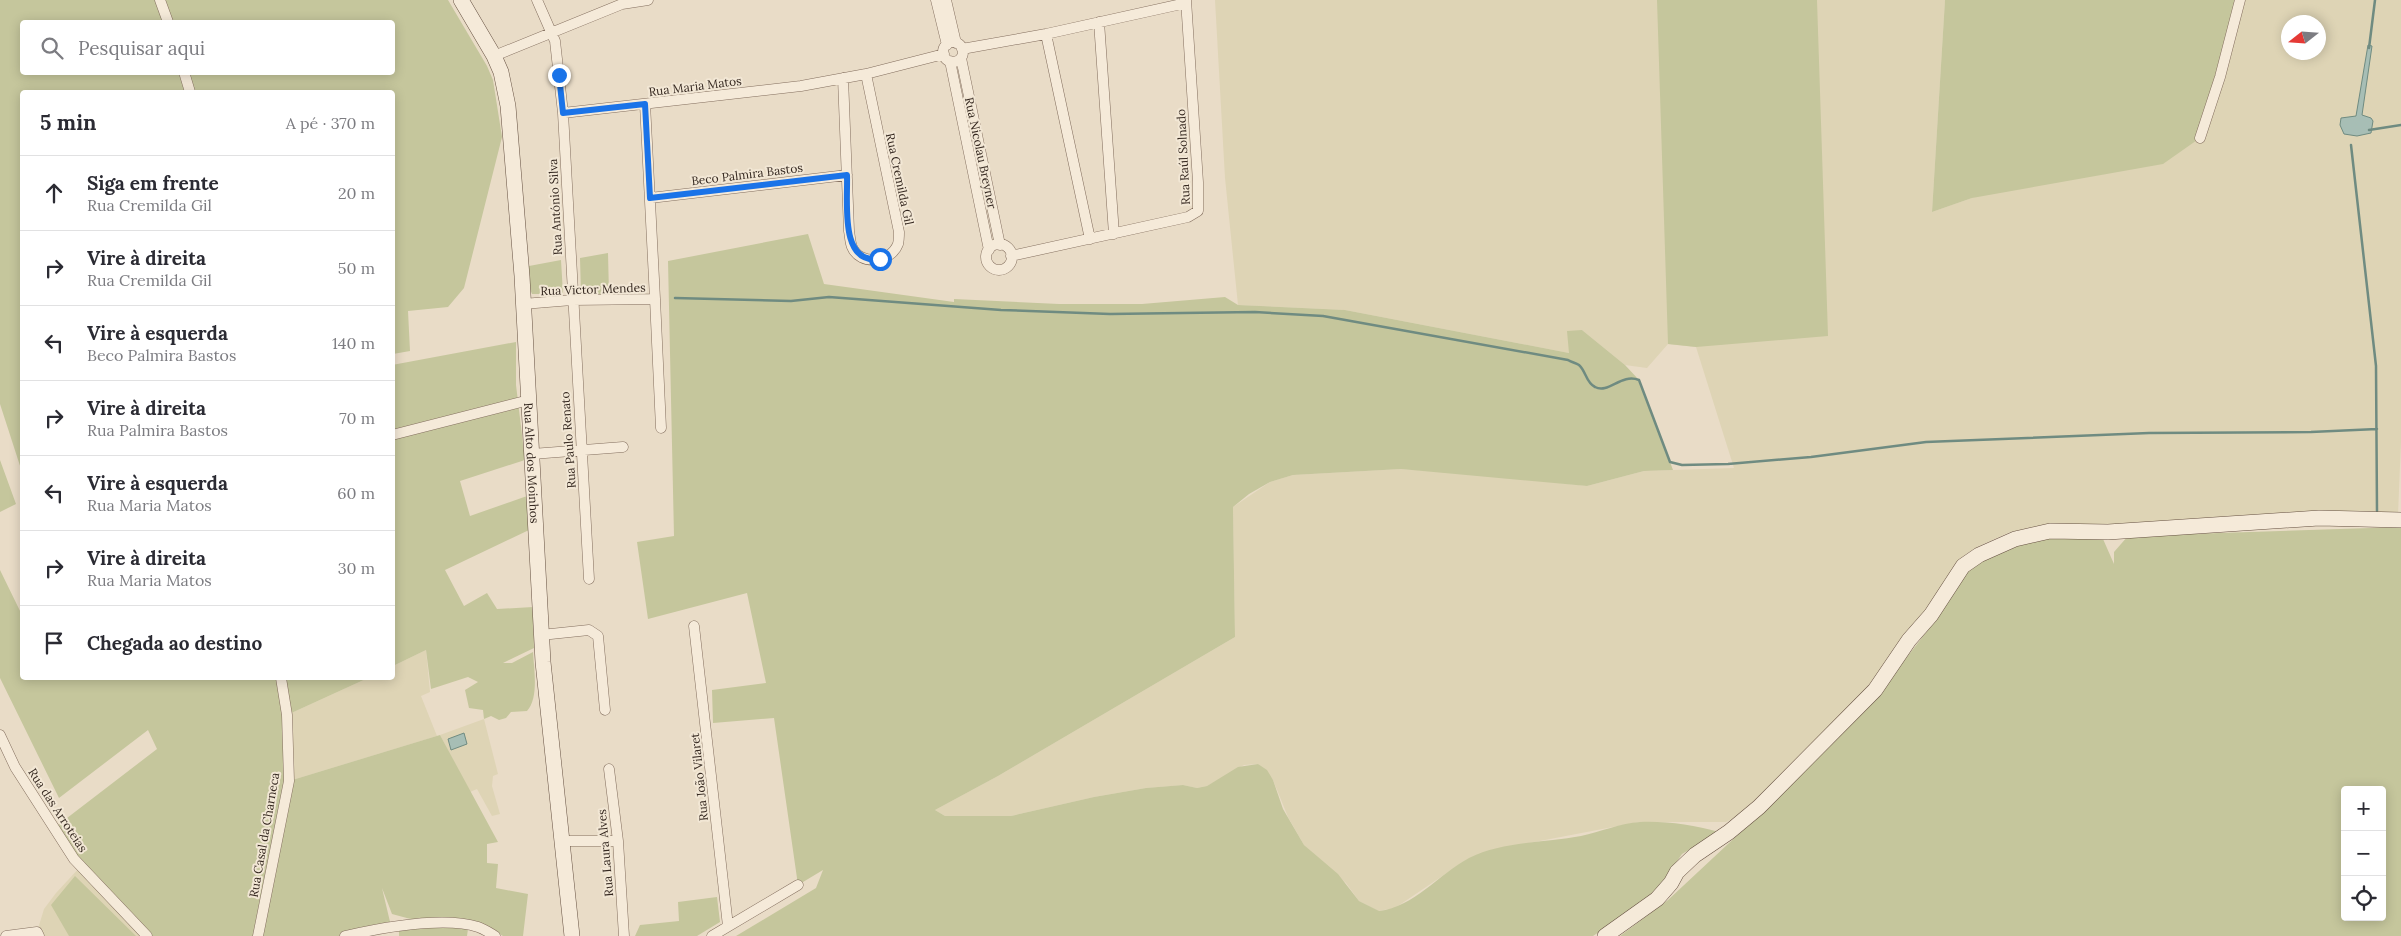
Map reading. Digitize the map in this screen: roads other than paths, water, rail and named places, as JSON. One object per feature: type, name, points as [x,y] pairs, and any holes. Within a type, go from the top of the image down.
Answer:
[{"type":"street","points":[[160,0],[167,20]]},
{"type":"street","name":"Rua Alto dos Moinhos","points":[[461,0],[494,56],[501,72],[508,106],[529,400],[541,635],[572,936]]},
{"type":"street","points":[[537,0],[555,41],[563,113]]},
{"type":"street","points":[[494,56],[622,4],[648,0]]},
{"type":"street","name":"Rua Nicolau Breyner","points":[[936,0],[953,52],[1000,245]]},
{"type":"street","name":"Rua Nicolau Breyner","points":[[946,0],[953,52],[989,250]]},
{"type":"street","points":[[2200,138],[2220,77],[2240,0]]},
{"type":"street","name":"Rua Maria Matos","points":[[563,113],[801,86],[866,74],[953,52],[1046,34],[1186,1]]},
{"type":"street","name":"Rua Raúl Solnado","points":[[1012,256],[1188,217],[1198,211],[1198,182],[1186,1]]},
{"type":"street","points":[[1099,22],[1114,234]]},
{"type":"street","points":[[1046,34],[1090,240]]},
{"type":"street","name":"Rua Cremilda Gil","points":[[843,78],[849,231],[852,248],[869,261],[880,259],[890,253],[897,245],[899,232],[866,74]]},
{"type":"street","points":[[185,75],[189,90]]},
{"type":"street","points":[[645,104],[655,300]]},
{"type":"street","name":"Rua António Silva","points":[[563,113],[572,300]]},
{"type":"street","name":"Beco Palmira Bastos","points":[[650,198],[847,175]]},
{"type":"street","points":[[1000,245],[1008,248],[1012,256],[1007,267],[996,270],[987,262],[989,250],[994,246],[1000,245]]},
{"type":"street","name":"Rua Victor Mendes","points":[[523,304],[572,300],[655,300],[661,428]]},
{"type":"street","name":"Rua Paulo Renato","points":[[572,300],[589,579]]},
{"type":"street","points":[[395,434],[529,400]]},
{"type":"street","points":[[532,454],[623,447]]},
{"type":"street","points":[[1605,936],[1657,899],[1684,864],[1759,807],[1875,690],[1908,640],[1931,615],[1960,570],[1979,555],[2015,539],[2050,531],[2108,532],[2319,518],[2401,520]]},
{"type":"street","name":"Rua João Vilaret","points":[[694,626],[728,926]]},
{"type":"street","points":[[541,635],[589,630],[598,636],[605,710]]},
{"type":"street","name":"Rua Casal da Charneca","points":[[258,936],[288,781],[287,715],[281,680]]},
{"type":"street","name":"Rua das Arroteias","points":[[0,735],[15,767],[74,859],[147,936]]},
{"type":"street","name":"Rua Laura Alves","points":[[609,769],[618,841],[624,936]]},
{"type":"street","points":[[561,841],[618,841]]},
{"type":"street","points":[[712,936],[798,885]]},
{"type":"street","points":[[345,936],[391,926],[457,923],[479,927],[495,936]]},
{"type":"street","points":[[6,936],[37,932],[39,936]]},
{"type":"waterway","points":[[2369,48],[2375,0]]},
{"type":"waterway","points":[[2369,130],[2401,125]]},
{"type":"waterway","points":[[2351,145],[2376,366],[2377,511]]},
{"type":"waterway","points":[[675,298],[791,301],[829,297],[1001,310],[1110,314],[1255,312],[1323,316],[1568,360],[1579,365],[1590,383],[1595,387],[1605,388],[1626,379],[1639,380],[1670,462],[1682,465],[1728,464],[1811,457],[1926,442],[2149,433],[2311,432],[2377,429]]}]
